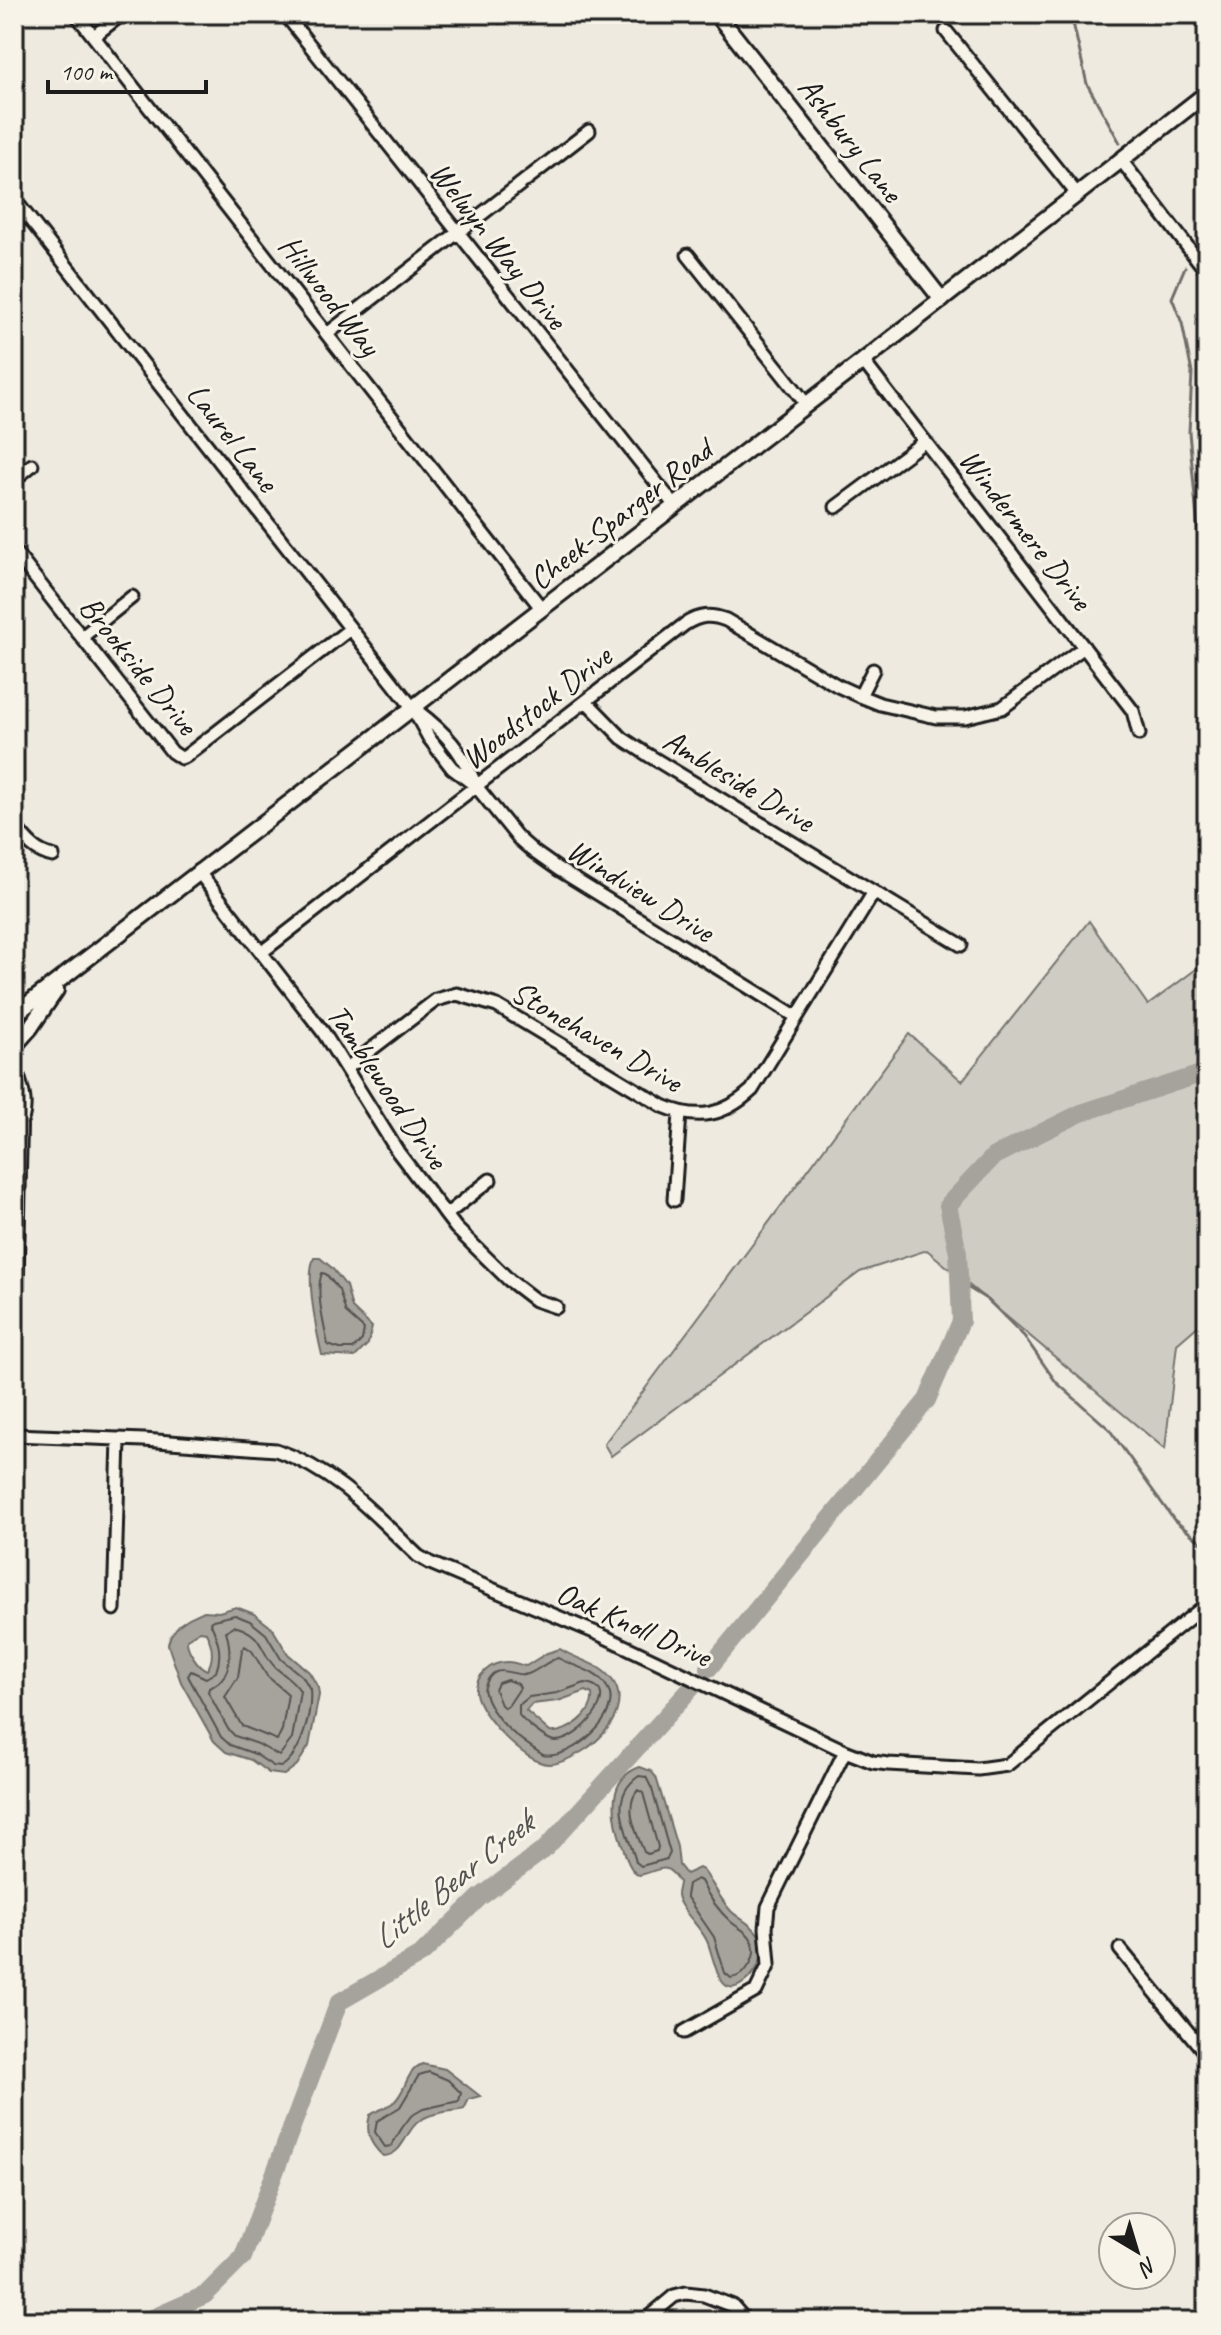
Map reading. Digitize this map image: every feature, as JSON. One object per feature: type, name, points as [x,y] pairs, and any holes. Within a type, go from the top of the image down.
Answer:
[{"type":"main road","name":"Ashbury Lane","points":[[717,14],[942,300]]},
{"type":"main road","name":"Cheek-Sparger Road","points":[[14,1015],[1207,93]]},
{"type":"main road","name":"Cheek-Sparger Road","points":[[14,1045],[30,1028],[65,976]]},
{"type":"main road","points":[[14,1035],[14,1045]]},
{"type":"main road","points":[[14,1067],[24,1107],[19,1126]]},
{"type":"main road","points":[[14,1102],[19,1126],[14,1346]]},
{"type":"street","name":"Hillwood Way","points":[[76,14],[542,609]]},
{"type":"street","points":[[94,36],[122,14]]},
{"type":"street","name":"Welwyn Way Drive","points":[[285,14],[675,506]]},
{"type":"street","points":[[946,31],[1077,194]]},
{"type":"street","points":[[327,334],[589,131]]},
{"type":"street","points":[[1121,160],[1207,272]]},
{"type":"street","name":"Laurel Lane","points":[[14,199],[412,707]]},
{"type":"street","points":[[688,255],[807,405]]},
{"type":"street","name":"Windermere Drive","points":[[863,361],[1133,711],[1139,734]]},
{"type":"street","points":[[836,507],[925,441]]},
{"type":"street","points":[[14,480],[32,465]]},
{"type":"street","name":"Brookside Drive","points":[[14,551],[172,752],[181,758],[350,629]]},
{"type":"street","points":[[82,637],[132,597]]},
{"type":"street","name":"Woodstock Drive","points":[[262,952],[700,616],[726,620],[860,696],[936,717],[982,714],[1002,708],[1084,647]]},
{"type":"street","points":[[860,696],[873,670]]},
{"type":"street","name":"Ambleside Drive","points":[[586,701],[622,738],[648,755],[961,945]]},
{"type":"street","name":"Windview Drive","points":[[412,707],[429,738],[452,768],[476,786],[518,838],[546,861],[797,1017]]},
{"type":"street","points":[[14,825],[30,846],[40,853],[53,856]]},
{"type":"street","name":"Tamblewood Drive","points":[[198,871],[323,1032],[398,1152],[446,1215],[509,1280],[535,1300],[556,1307]]},
{"type":"street","name":"Stonehaven Drive","points":[[347,1068],[436,1000],[457,994],[497,1006],[663,1106],[680,1113],[709,1114],[731,1107],[752,1090],[874,892]]},
{"type":"street","points":[[674,1200],[680,1113]]},
{"type":"street","points":[[446,1215],[490,1180]]},
{"type":"street","name":"Oak Knoll Drive","points":[[14,1435],[276,1450],[297,1457],[333,1478],[418,1556],[430,1563],[601,1635],[873,1762],[978,1769],[1007,1765],[1207,1604]]},
{"type":"street","points":[[114,1609],[119,1439]]},
{"type":"street","points":[[684,2032],[756,1991],[762,1982],[769,1964],[768,1907],[845,1751]]},
{"type":"street","points":[[1120,1949],[1207,2055]]},
{"type":"street","points":[[648,2317],[674,2296],[696,2293],[733,2306],[746,2321]]},
{"type":"shaded area","points":[[1089,921],[1148,1005],[1207,961],[1207,1318],[1177,1344],[1165,1449],[927,1250],[860,1272],[611,1456],[604,1444],[909,1034],[962,1081]]},
{"type":"water","points":[[314,1258],[320,1258],[332,1268],[346,1286],[352,1308],[372,1327],[368,1344],[355,1357],[322,1355],[311,1291]]},
{"type":"water","points":[[236,1607],[254,1614],[272,1628],[288,1654],[309,1672],[318,1687],[309,1746],[297,1765],[284,1775],[269,1773],[251,1760],[226,1752],[214,1741],[181,1682],[168,1644],[171,1635],[189,1618],[204,1611],[219,1612]],"holes":[[[200,1631],[206,1632],[212,1651],[207,1670],[193,1657],[187,1639]]]},
{"type":"water","points":[[560,1649],[599,1668],[617,1689],[619,1700],[604,1734],[583,1751],[552,1764],[527,1756],[504,1736],[485,1713],[476,1693],[481,1675],[487,1669],[508,1662],[526,1666]],"holes":[[[586,1691],[592,1694],[585,1715],[565,1730],[550,1732],[526,1711],[532,1704],[558,1701]]]},
{"type":"water","points":[[640,1767],[651,1771],[656,1777],[677,1847],[679,1865],[686,1874],[699,1868],[703,1870],[727,1906],[759,1936],[762,1948],[760,1962],[753,1974],[738,1986],[730,1987],[719,1977],[707,1941],[679,1900],[679,1882],[674,1875],[662,1868],[640,1875],[631,1868],[616,1823],[614,1800],[621,1780]]},
{"type":"water","points":[[422,2064],[445,2069],[480,2096],[469,2099],[464,2109],[424,2118],[414,2125],[395,2152],[383,2156],[370,2137],[370,2115],[394,2102],[412,2072]]},
{"type":"waterway","points":[[1071,14],[1087,84],[1120,143]]},
{"type":"waterway","points":[[1185,267],[1172,298],[1182,323],[1192,373],[1189,432],[1207,628]]},
{"type":"waterway","name":"Little Bear Creek","points":[[709,1668],[927,1400],[961,1321],[958,1253],[948,1205],[994,1156],[1081,1113],[1207,1072]]},
{"type":"waterway","points":[[959,1282],[988,1300],[1024,1336],[1056,1382],[1109,1429],[1174,1520],[1207,1547]]},
{"type":"waterway","name":"Little Bear Creek","points":[[146,2321],[205,2295],[243,2257],[339,2002],[422,1954],[479,1898],[545,1849],[696,1683]]}]
